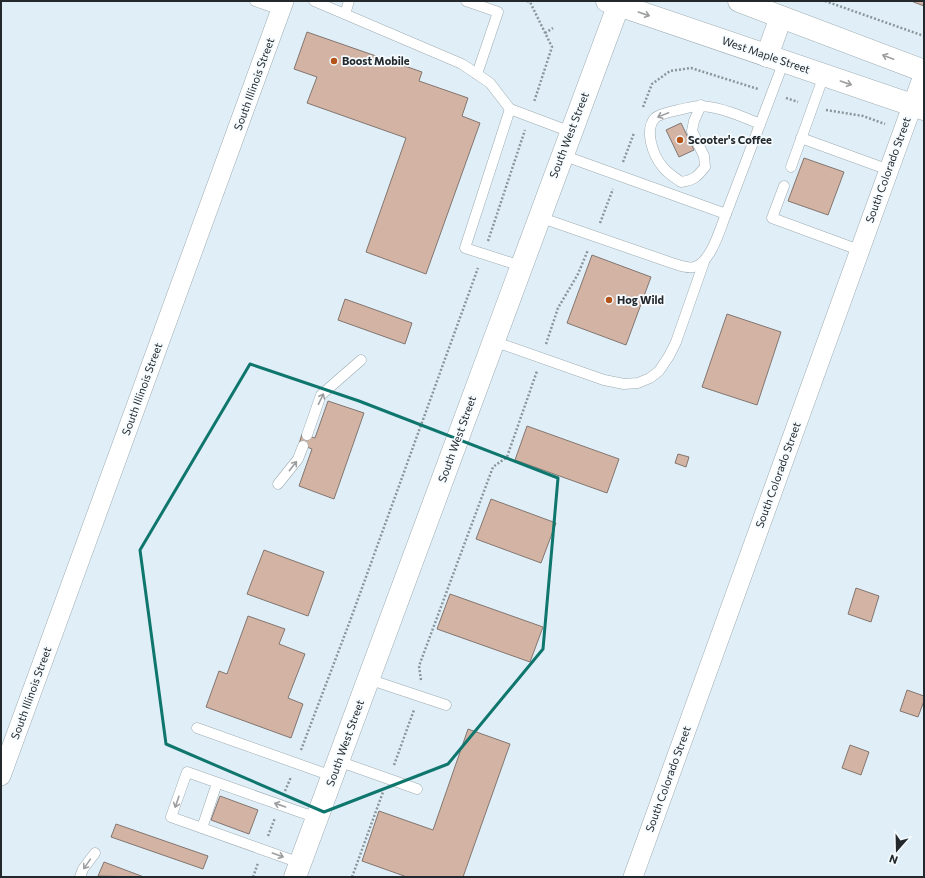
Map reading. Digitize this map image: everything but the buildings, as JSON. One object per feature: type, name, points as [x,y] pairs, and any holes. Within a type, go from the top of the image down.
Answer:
[{"type":"main road","points":[[740,1],[924,72]]},
{"type":"main road","name":"West Maple Street","points":[[615,2],[918,108]]},
{"type":"main road","name":"South West Street","points":[[298,870],[520,266],[571,132],[615,2]]},
{"type":"main road","points":[[776,58],[780,16]]},
{"type":"street","name":"South Illinois Street","points":[[1,776],[282,6]]},
{"type":"street","name":"South Colorado Street","points":[[633,877],[859,250],[889,170],[918,108],[924,72]]},
{"type":"lane","points":[[255,1],[282,6]]},
{"type":"lane","points":[[314,1],[462,64],[490,83],[510,109],[571,132]]},
{"type":"lane","points":[[345,14],[350,1]]},
{"type":"lane","points":[[466,1],[477,3],[498,12],[477,74]]},
{"type":"lane","points":[[493,341],[604,380],[624,384],[638,383],[650,378],[659,371],[676,342],[704,262],[710,252],[726,214],[760,124],[776,58]]},
{"type":"lane","points":[[790,167],[824,75]]},
{"type":"lane","points":[[701,105],[694,120],[692,131],[704,156],[705,167],[699,175],[692,180],[681,182],[661,166],[656,156],[650,138],[652,125],[656,118],[665,113],[701,105],[727,110],[760,124]]},
{"type":"lane","points":[[510,109],[465,248],[520,266]]},
{"type":"lane","points":[[801,138],[889,170]]},
{"type":"lane","points":[[562,155],[726,214]]},
{"type":"lane","points":[[784,186],[772,218],[859,250]]},
{"type":"lane","points":[[539,217],[684,266],[694,267],[704,262]]},
{"type":"lane","points":[[307,435],[321,395],[361,360]]},
{"type":"lane","points":[[278,484],[298,459],[303,446]]},
{"type":"lane","points":[[368,679],[446,705]]},
{"type":"lane","points":[[198,728],[296,763],[335,768],[417,788]]},
{"type":"lane","points":[[298,870],[263,850],[171,817],[187,772],[317,818]]},
{"type":"lane","points":[[202,828],[217,783]]},
{"type":"lane","points":[[80,877],[83,869],[96,852]]},
{"type":"path","points":[[253,877],[352,614],[483,254],[552,47],[530,2],[527,1]]},
{"type":"path","points":[[825,1],[924,36]]},
{"type":"path","points":[[545,33],[553,28]]},
{"type":"highlighted area","points":[[250,364],[359,401],[558,478],[543,649],[448,764],[324,812],[166,744],[140,550]]},
{"type":"place","name":"Boost Mobile","points":[[334,61]]},
{"type":"place","name":"Scooter's Coffee","points":[[680,140]]},
{"type":"place","name":"Hog Wild","points":[[609,300]]}]
